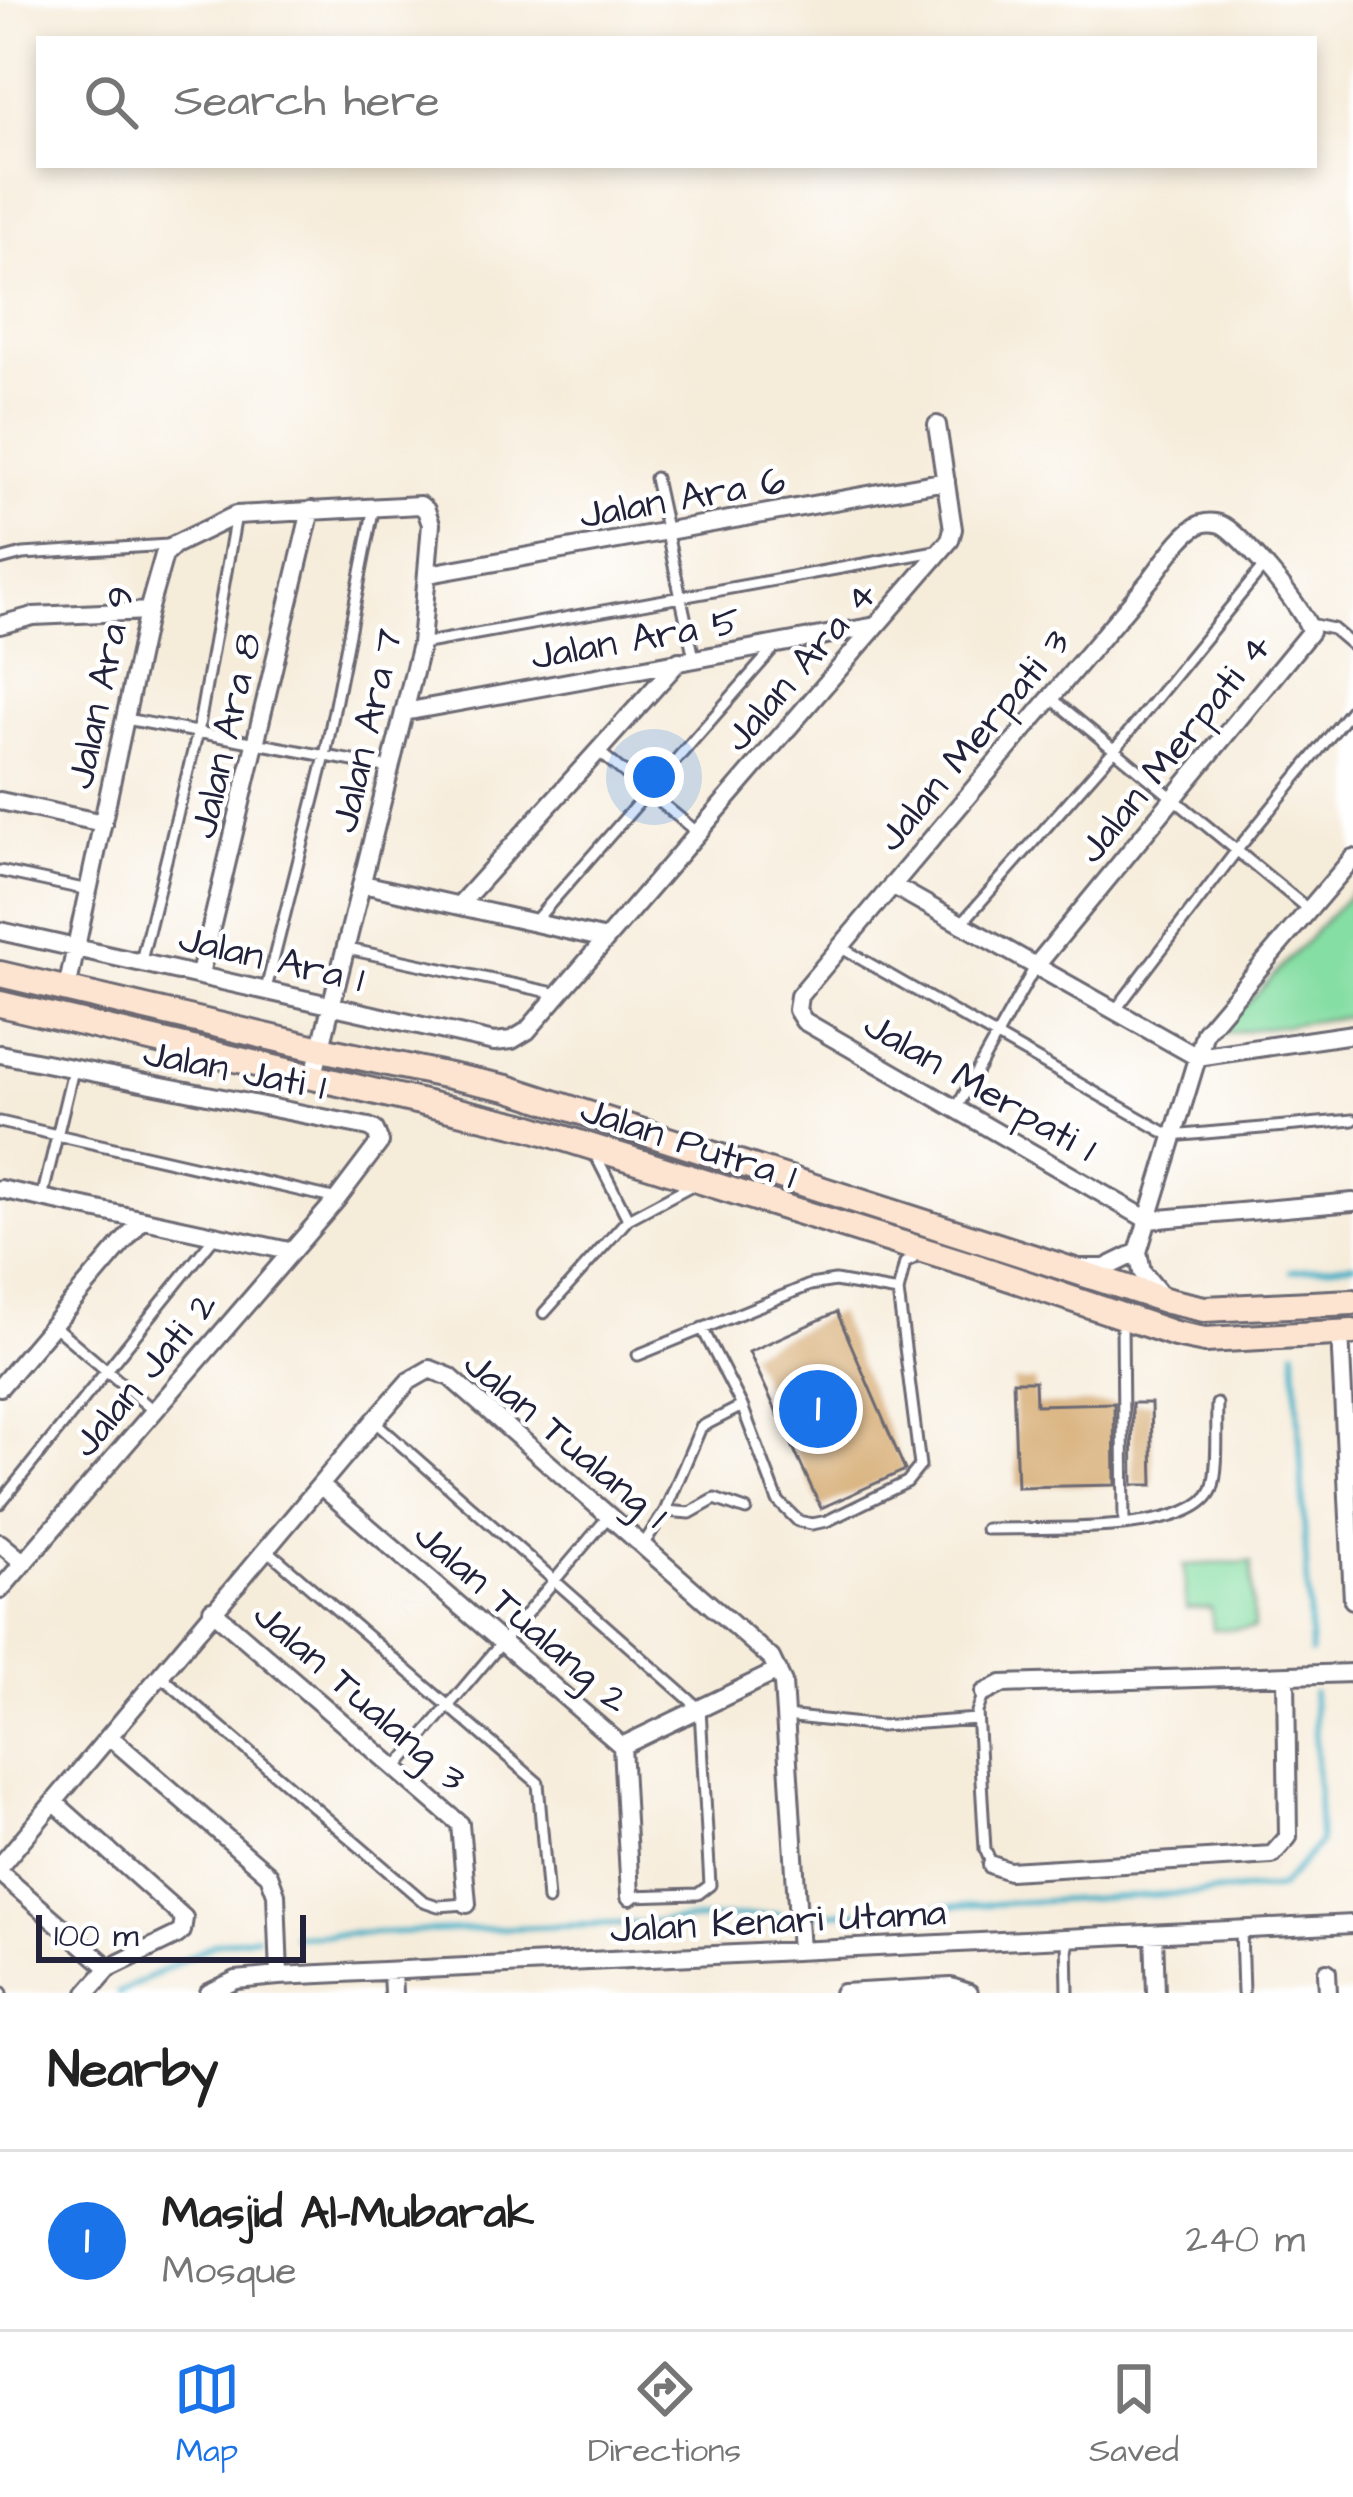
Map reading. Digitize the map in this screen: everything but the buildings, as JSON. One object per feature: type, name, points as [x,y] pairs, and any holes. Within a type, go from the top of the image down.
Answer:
[{"type":"main road","name":"Jalan Putra 1","points":[[0,974],[507,1088],[1168,1301],[1204,1309],[1353,1302]]},
{"type":"main road","name":"Jalan Putra 1","points":[[0,1004],[314,1075],[591,1147],[1205,1340],[1347,1332]]},
{"type":"street","points":[[938,425],[953,533],[942,550]]},
{"type":"street","name":"Jalan Ara 6","points":[[429,574],[946,482]]},
{"type":"street","name":"Jalan Ara 7","points":[[311,510],[412,504],[426,510],[431,524],[421,644],[314,1075]]},
{"type":"street","name":"Jalan Ara 9","points":[[67,989],[159,568],[174,545],[236,515],[311,510]]},
{"type":"street","name":"Jalan Ara 8","points":[[200,974],[311,510]]},
{"type":"street","name":"Jalan Merpati 4","points":[[1034,968],[1307,636],[1310,623],[1226,526],[1215,521],[1197,525]]},
{"type":"street","name":"Jalan Merpati 3","points":[[799,996],[1197,525]]},
{"type":"street","name":"Jalan Ara 4","points":[[527,1031],[942,550]]},
{"type":"street","points":[[0,626],[34,616],[148,611]]},
{"type":"street","name":"Jalan Ara 5","points":[[404,712],[876,626]]},
{"type":"street","points":[[460,904],[687,659]]},
{"type":"street","points":[[0,801],[103,823]]},
{"type":"street","points":[[1168,1301],[1142,1272],[1138,1252],[1205,1032],[1353,857]]},
{"type":"street","points":[[363,884],[606,940]]},
{"type":"street","points":[[892,885],[1197,1058],[1353,1034]]},
{"type":"street","name":"Jalan Ara 1","points":[[0,931],[494,1042],[512,1040],[527,1031]]},
{"type":"street","name":"Jalan Merpati 1","points":[[799,996],[797,1010],[804,1021],[1148,1220]]},
{"type":"street","name":"Jalan Jati 1","points":[[0,1054],[375,1130],[377,1149],[337,1199]]},
{"type":"street","points":[[0,1189],[290,1252]]},
{"type":"street","name":"Jalan Jati 2","points":[[0,1590],[337,1199]]},
{"type":"street","points":[[1148,1220],[1353,1202]]},
{"type":"street","points":[[0,1387],[142,1220]]},
{"type":"street","points":[[1069,1269],[1105,1268],[1138,1252]]},
{"type":"street","points":[[1347,1332],[1353,1600]]},
{"type":"street","name":"Jalan Tualang 1","points":[[0,1870],[212,1610],[419,1372],[440,1371],[771,1658],[778,1671]]},
{"type":"street","name":"Jalan Tualang 2","points":[[321,1486],[622,1746],[629,1896]]},
{"type":"street","points":[[0,1543],[23,1563]]},
{"type":"street","name":"Jalan Tualang 3","points":[[212,1610],[460,1824],[467,1904]]},
{"type":"street","points":[[622,1746],[778,1671],[783,1683],[800,1951]]},
{"type":"street","points":[[983,1693],[1002,1684],[1353,1672]]},
{"type":"street","points":[[992,1865],[1010,1871],[1271,1856],[1288,1837],[1286,1676]]},
{"type":"street","points":[[110,1737],[269,1875],[276,1894],[279,1976]]},
{"type":"street","points":[[55,1802],[184,1918],[177,1935],[109,1968],[87,1993]]},
{"type":"street","points":[[0,1870],[109,1968]]},
{"type":"street","name":"Jalan Kenari Utama","points":[[209,1993],[236,1980],[279,1976],[1353,1924]]},
{"type":"street","points":[[1154,1934],[1156,1993]]},
{"type":"street","points":[[392,1971],[393,1993]]},
{"type":"street","points":[[1327,1972],[1328,1993]]},
{"type":"street","points":[[843,1993],[951,1987],[969,1993]]},
{"type":"lane","points":[[655,478],[680,596],[687,659]]},
{"type":"lane","points":[[266,989],[325,756],[374,506]]},
{"type":"lane","points":[[140,962],[198,731],[236,515]]},
{"type":"lane","points":[[0,560],[23,554],[174,545]]},
{"type":"lane","points":[[421,644],[942,550]]},
{"type":"lane","points":[[961,925],[1264,566]]},
{"type":"lane","points":[[1310,623],[1333,629],[1353,646]]},
{"type":"lane","points":[[534,922],[775,647]]},
{"type":"lane","points":[[1051,697],[1309,910]]},
{"type":"lane","points":[[1114,1012],[1353,708]]},
{"type":"lane","points":[[126,719],[391,768]]},
{"type":"lane","points":[[598,751],[698,833]]},
{"type":"lane","points":[[0,871],[88,890]]},
{"type":"lane","points":[[840,947],[1171,1136],[1353,1120]]},
{"type":"lane","points":[[348,949],[559,994]]},
{"type":"lane","points":[[956,1109],[1034,968]]},
{"type":"lane","points":[[42,1198],[73,1070]]},
{"type":"lane","points":[[0,1122],[337,1199]]},
{"type":"lane","points":[[591,1147],[628,1219]]},
{"type":"lane","points":[[544,1313],[628,1219],[700,1181]]},
{"type":"lane","points":[[0,1503],[215,1235]]},
{"type":"lane","points":[[702,1328],[742,1406],[778,1501],[798,1521],[826,1521],[915,1475],[921,1456],[898,1292],[905,1264],[926,1253]]},
{"type":"lane","points":[[638,1355],[810,1285],[835,1281],[898,1292]]},
{"type":"lane","points":[[1124,1287],[1124,1525]]},
{"type":"lane","points":[[54,1326],[154,1411]]},
{"type":"lane","points":[[986,1529],[1124,1525],[1174,1516],[1204,1500],[1213,1487],[1217,1404]]},
{"type":"lane","points":[[643,1546],[665,1511],[701,1426],[742,1406]]},
{"type":"lane","points":[[374,1421],[700,1709],[710,1885],[698,1894],[629,1896]]},
{"type":"lane","points":[[665,1511],[690,1513],[715,1498],[746,1510]]},
{"type":"lane","points":[[396,1768],[608,1517]]},
{"type":"lane","points":[[265,1548],[538,1783],[548,1900]]},
{"type":"lane","points":[[160,1675],[422,1901],[438,1906],[467,1904]]},
{"type":"lane","points":[[983,1693],[977,1719],[985,1849],[992,1865]]},
{"type":"lane","points":[[785,1716],[880,1726],[977,1719]]},
{"type":"lane","points":[[1241,1930],[1243,1993]]},
{"type":"lane","points":[[1066,1938],[1069,1993]]},
{"type":"green space","points":[[1353,891],[1353,1016],[1219,1034]]},
{"type":"green space","points":[[1251,1562],[1254,1628],[1213,1630],[1211,1608],[1186,1609],[1184,1565]]},
{"type":"waterway","points":[[1291,1271],[1353,1264]]},
{"type":"waterway","points":[[1295,1350],[1311,1653]]},
{"type":"waterway","points":[[814,1914],[1280,1888],[1320,1842],[1313,1692]]},
{"type":"waterway","points":[[294,1936],[779,1914]]},
{"type":"waterway","points":[[119,1993],[216,1943],[257,1936]]},
{"type":"place","name":"Masjid Al-Mubarak","points":[[818,1409]]}]
